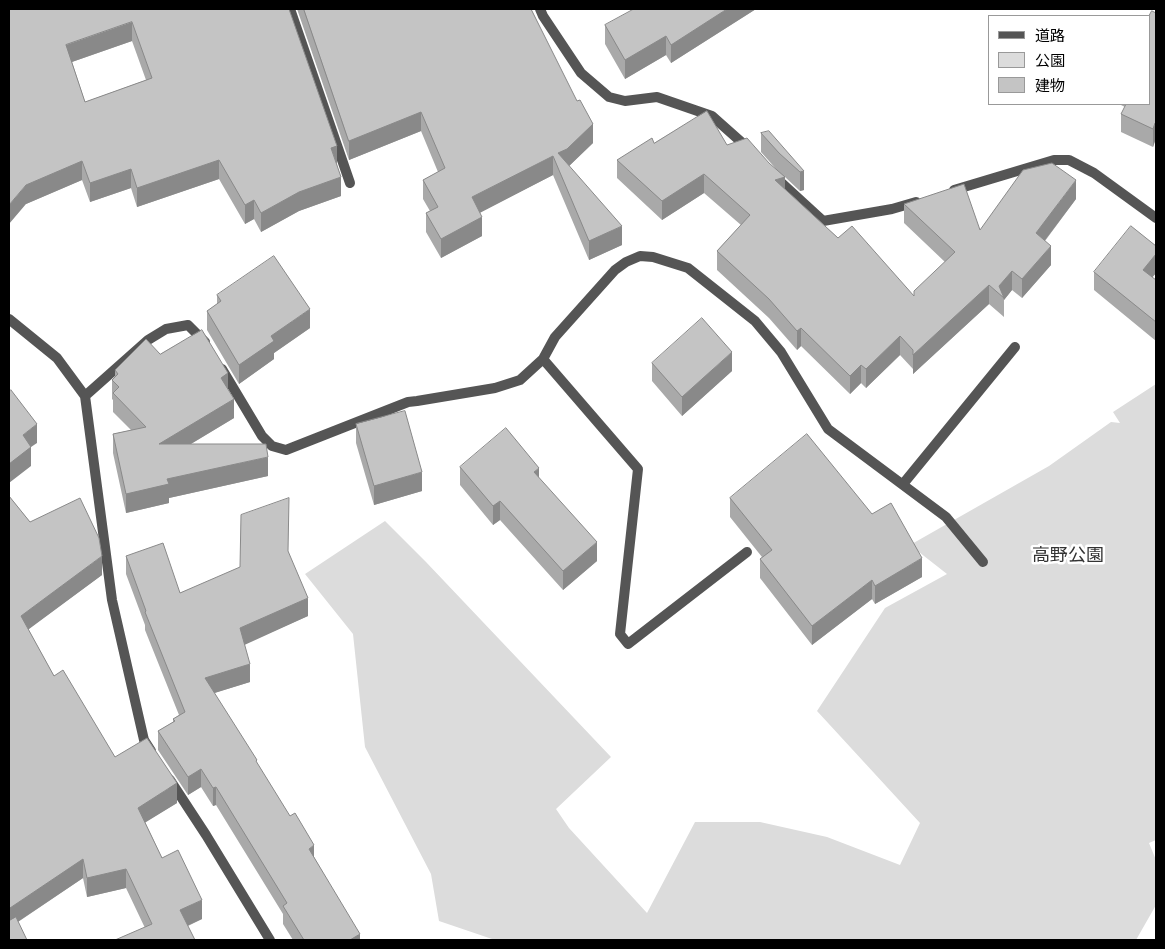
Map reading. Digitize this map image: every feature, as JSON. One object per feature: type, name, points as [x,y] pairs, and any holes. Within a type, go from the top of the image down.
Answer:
[{"type":"street","points":[[290,9],[350,183]]},
{"type":"street","points":[[540,9],[581,73],[609,98],[625,101],[657,97],[712,116],[754,155]]},
{"type":"street","points":[[949,192],[1054,160],[1069,160],[1094,174],[1156,218]]},
{"type":"street","points":[[768,170],[823,221],[892,209],[930,198]]},
{"type":"street","points":[[218,362],[262,436],[272,446],[286,450],[408,402],[495,388],[520,380],[543,359],[555,336],[615,270],[626,262],[640,256],[653,257],[688,268],[755,320],[781,352],[828,430],[946,517],[983,562]]},
{"type":"street","points":[[9,319],[57,358],[85,396],[112,600],[144,740],[155,756]]},
{"type":"street","points":[[85,396],[148,340],[166,329],[188,325],[209,346]]},
{"type":"street","points":[[903,484],[1015,347]]},
{"type":"street","points":[[543,359],[638,469],[620,634],[628,644],[747,552]]},
{"type":"street","points":[[165,772],[206,834],[270,940]]},
{"type":"green space","name":"高野公園","points":[[1156,384],[1156,840],[1149,843],[1156,860],[1156,905],[1136,940],[495,940],[439,921],[431,874],[365,747],[353,634],[305,574],[385,521],[611,757],[556,809],[569,828],[647,913],[695,822],[760,822],[827,837],[900,865],[920,823],[817,711],[885,608],[947,574],[910,545],[1049,466],[1111,422],[1120,423],[1113,412]]},
{"type":"building","points":[[9,9],[289,9],[337,146],[331,148],[341,177],[299,192],[261,213],[254,200],[245,205],[219,160],[137,188],[131,169],[90,183],[82,161],[26,185],[9,205]],"holes":[[[132,22],[152,78],[85,102],[66,45]]]},
{"type":"building","points":[[304,9],[531,9],[577,101],[580,100],[593,124],[567,149],[558,153],[622,226],[589,241],[553,156],[472,197],[482,217],[441,239],[426,213],[438,207],[423,180],[445,168],[421,112],[349,141]]},
{"type":"building","points":[[634,9],[727,9],[671,45],[666,36],[625,60],[605,25]]},
{"type":"building","points":[[1152,11],[1156,13],[1156,123],[1153,129],[1121,114],[1126,105],[1150,105],[1150,15]]},
{"type":"building","points":[[707,111],[727,145],[747,138],[769,163],[785,177],[775,180],[838,238],[852,226],[914,296],[914,291],[955,252],[904,204],[964,184],[980,230],[1023,170],[1052,163],[1076,180],[1036,233],[1051,246],[1022,279],[1012,271],[999,286],[1004,298],[989,285],[913,355],[913,350],[900,336],[866,369],[861,365],[850,376],[801,328],[797,331],[769,299],[717,251],[750,215],[704,174],[662,201],[617,160],[652,138],[654,143]]},
{"type":"building","points":[[769,131],[804,171],[800,172],[761,133]]},
{"type":"building","points":[[1131,226],[1156,246],[1156,254],[1143,270],[1156,280],[1156,322],[1094,272]]},
{"type":"building","points":[[274,256],[310,309],[271,336],[274,341],[239,365],[207,311],[221,301],[217,295]]},
{"type":"building","points":[[702,318],[732,352],[682,397],[652,363]]},
{"type":"building","points":[[202,330],[228,373],[221,378],[234,399],[159,444],[266,444],[268,457],[167,479],[169,484],[126,494],[113,434],[146,427],[113,393],[119,387],[112,380],[118,374],[115,370],[146,339],[160,354]]},
{"type":"building","points":[[11,390],[37,424],[23,435],[31,447],[9,464],[9,392]]},
{"type":"building","points":[[405,411],[422,472],[374,486],[356,424]]},
{"type":"building","points":[[506,428],[539,468],[534,472],[597,542],[563,571],[500,501],[493,506],[460,467]]},
{"type":"building","points":[[807,434],[872,514],[891,503],[922,558],[875,586],[872,580],[812,626],[760,559],[772,550],[730,498]]},
{"type":"building","points":[[9,496],[30,522],[80,498],[99,538],[102,556],[21,616],[54,676],[63,670],[115,757],[147,738],[177,783],[138,808],[162,858],[178,850],[202,900],[180,910],[195,940],[115,940],[152,924],[126,869],[87,878],[83,859],[10,908],[9,906]]},
{"type":"building","points":[[289,498],[288,551],[308,598],[240,628],[250,664],[205,678],[290,816],[295,813],[314,845],[309,849],[360,934],[350,940],[304,940],[283,906],[287,903],[216,787],[213,788],[201,769],[188,777],[158,731],[175,721],[173,719],[185,712],[145,612],[126,556],[163,543],[180,593],[240,567],[241,515]]},
{"type":"building","points":[[16,917],[27,940],[9,940],[9,921]]}]
